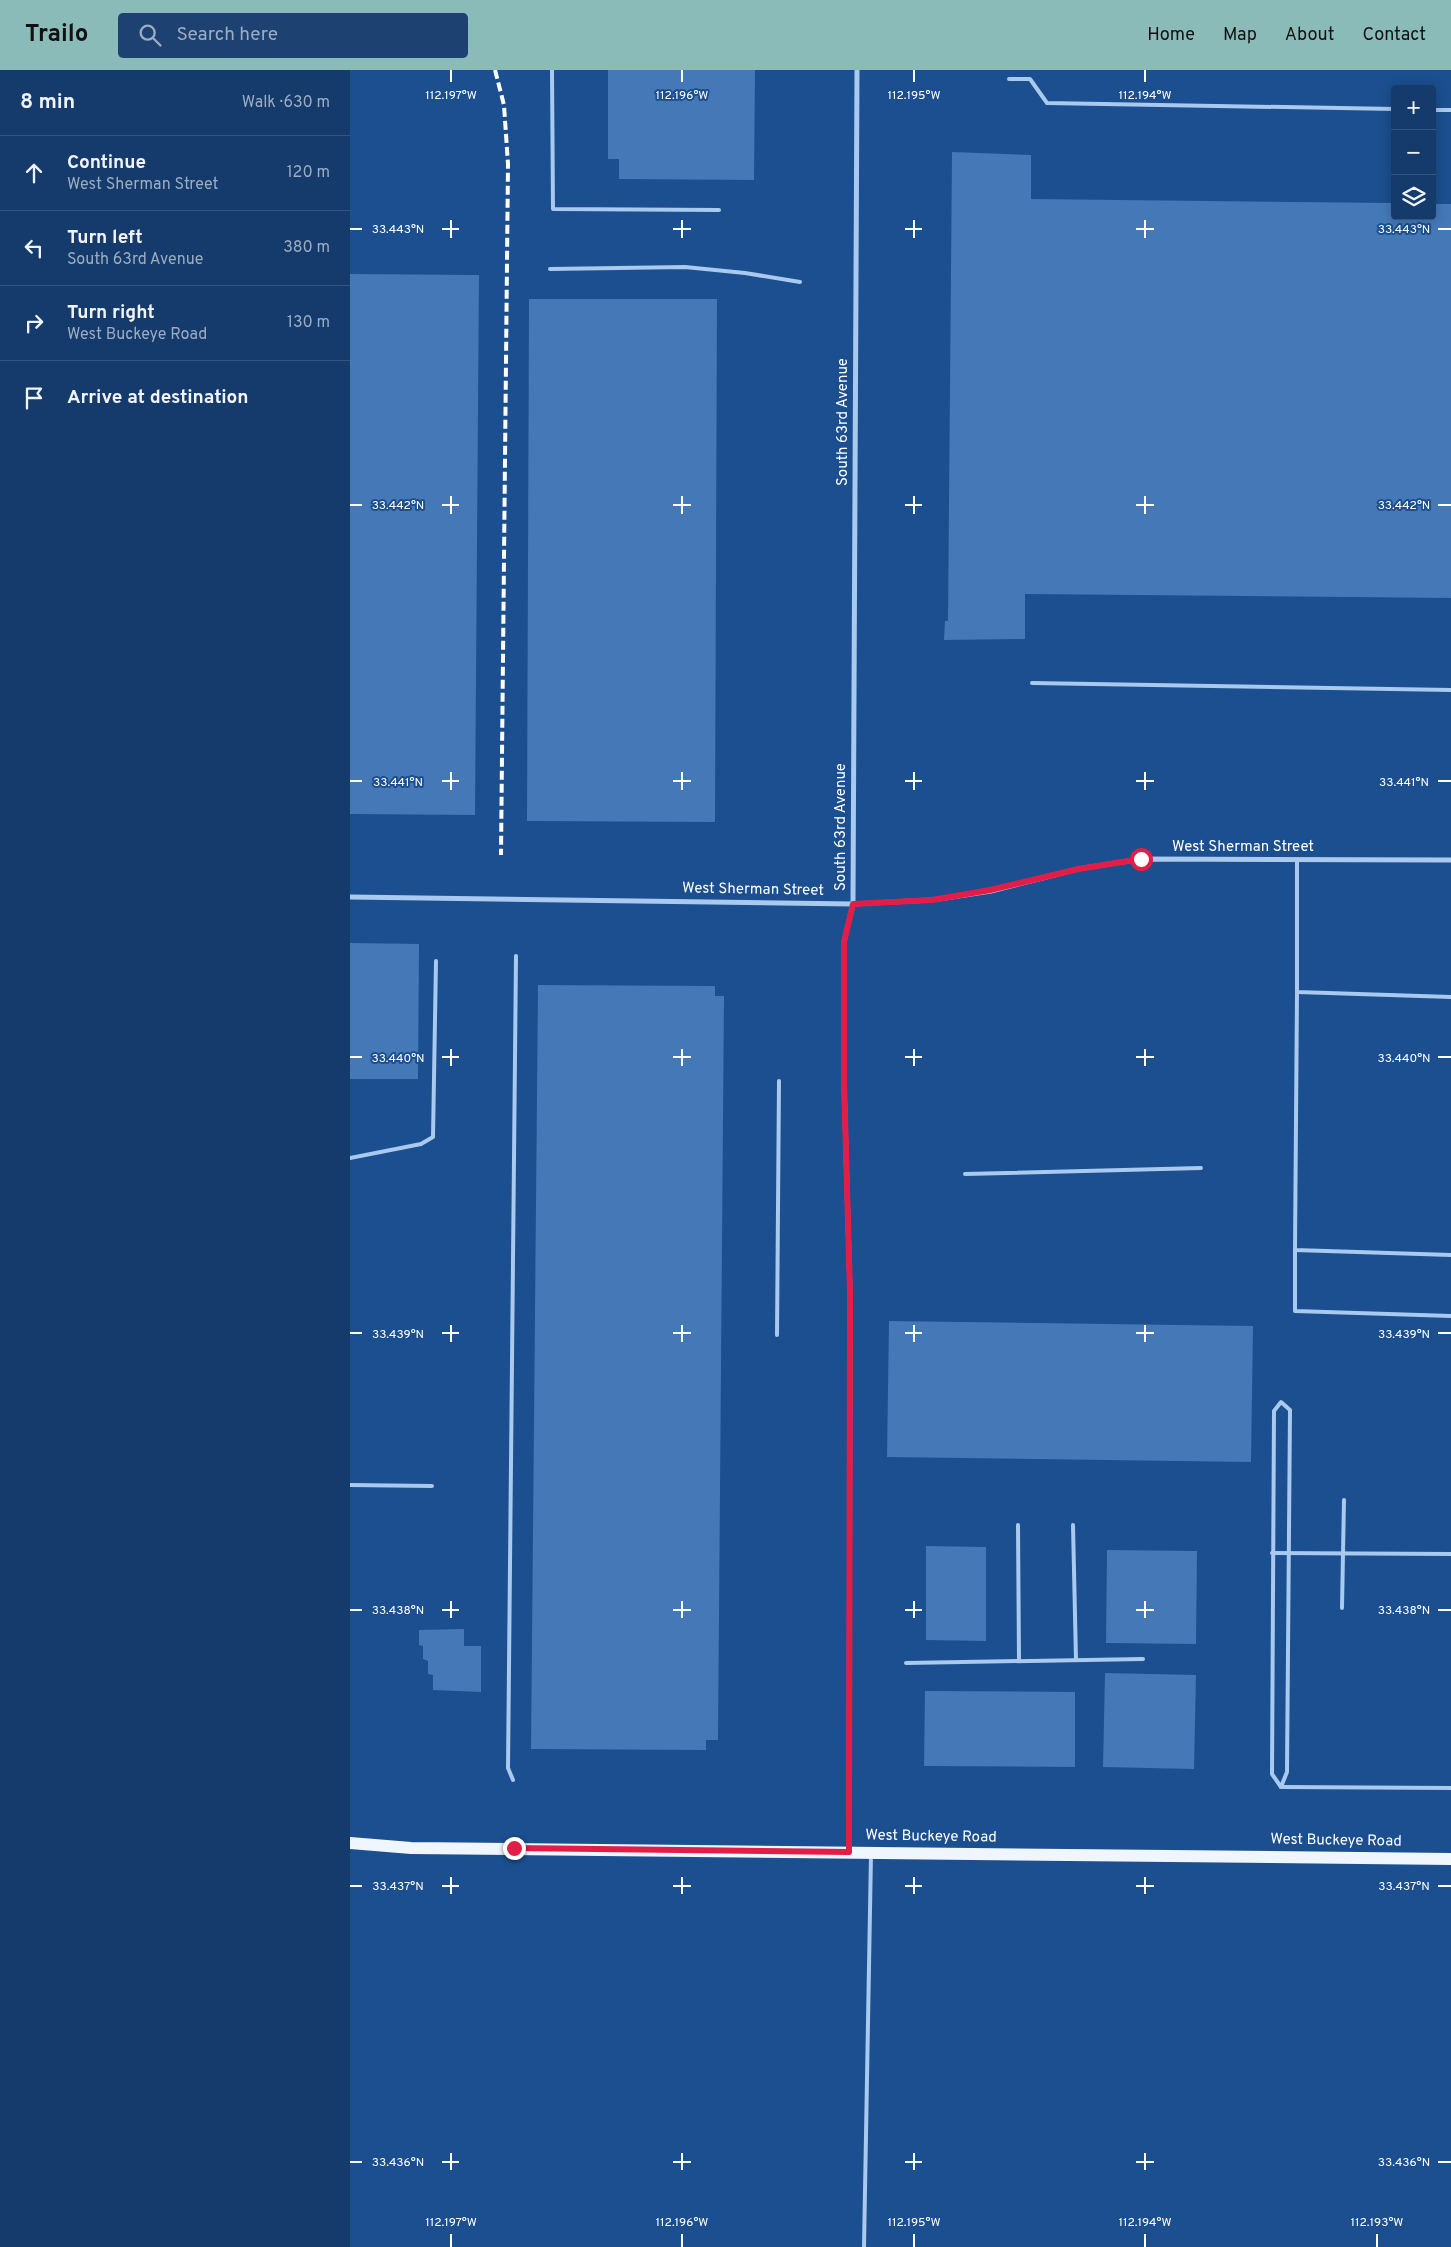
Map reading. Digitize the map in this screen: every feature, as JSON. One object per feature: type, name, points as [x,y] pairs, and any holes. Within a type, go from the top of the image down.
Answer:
[{"type":"main road","name":"West Buckeye Road","points":[[350,1843],[411,1848],[1451,1859]]},
{"type":"street","name":"South 63rd Avenue","points":[[849,1852],[850,1331],[844,1081],[844,942],[853,904],[857,70]]},
{"type":"street","name":"West Sherman Street","points":[[350,897],[853,904],[932,900],[971,894],[1078,869],[1141,859],[1451,860]]},
{"type":"lane","points":[[552,70],[552,209],[720,210]]},
{"type":"lane","points":[[1009,79],[1030,79],[1047,103],[1391,109]]},
{"type":"lane","points":[[1436,110],[1451,110]]},
{"type":"lane","points":[[550,269],[685,267],[745,273],[800,282]]},
{"type":"lane","points":[[1032,683],[1451,690]]},
{"type":"lane","points":[[1297,860],[1298,992],[1295,1311],[1451,1316]]},
{"type":"lane","points":[[513,1780],[508,1768],[516,956]]},
{"type":"lane","points":[[350,1158],[421,1144],[433,1137],[436,961]]},
{"type":"lane","points":[[1298,992],[1451,997]]},
{"type":"lane","points":[[777,1335],[779,1081]]},
{"type":"lane","points":[[965,1174],[1201,1168]]},
{"type":"lane","points":[[1295,1250],[1451,1255]]},
{"type":"lane","points":[[1281,1402],[1290,1410],[1287,1772],[1281,1787],[1272,1774],[1272,1553],[1274,1411],[1281,1402]]},
{"type":"lane","points":[[350,1485],[432,1486]]},
{"type":"lane","points":[[1342,1608],[1344,1500]]},
{"type":"lane","points":[[1018,1525],[1018,1661]]},
{"type":"lane","points":[[1073,1525],[1076,1660]]},
{"type":"lane","points":[[1272,1553],[1451,1554]]},
{"type":"lane","points":[[906,1662],[1143,1659]]},
{"type":"lane","points":[[1281,1787],[1451,1788]]},
{"type":"lane","points":[[864,2247],[871,1852]]},
{"type":"building","points":[[608,70],[755,70],[754,180],[619,179],[619,159],[608,159]]},
{"type":"building","points":[[952,152],[1031,155],[1031,199],[1391,203],[1391,220],[1436,220],[1436,204],[1451,204],[1451,598],[1025,594],[1025,639],[944,640],[945,621],[948,621]]},
{"type":"building","points":[[350,274],[479,275],[475,815],[350,814]]},
{"type":"building","points":[[529,299],[717,299],[715,822],[527,821]]},
{"type":"building","points":[[350,943],[419,944],[418,1079],[350,1079]]},
{"type":"building","points":[[538,985],[715,986],[715,996],[724,996],[718,1740],[706,1740],[706,1750],[531,1749]]},
{"type":"building","points":[[889,1321],[1253,1326],[1251,1462],[887,1457]]},
{"type":"building","points":[[926,1546],[986,1547],[986,1641],[926,1640]]},
{"type":"building","points":[[1107,1550],[1197,1551],[1196,1644],[1106,1643]]},
{"type":"building","points":[[464,1629],[464,1646],[481,1646],[481,1692],[433,1690],[433,1675],[428,1674],[428,1661],[423,1659],[423,1646],[419,1645],[419,1630]]},
{"type":"building","points":[[1105,1673],[1196,1675],[1194,1769],[1103,1767]]},
{"type":"building","points":[[925,1691],[1075,1692],[1075,1767],[924,1766]]},
{"type":"railway","points":[[495,70],[504,105],[508,164],[501,855]]},
{"type":"route","points":[[514,1848],[849,1852],[850,1292],[844,1081],[844,942],[853,904],[932,900],[990,890],[1078,869],[1141,859]]}]
